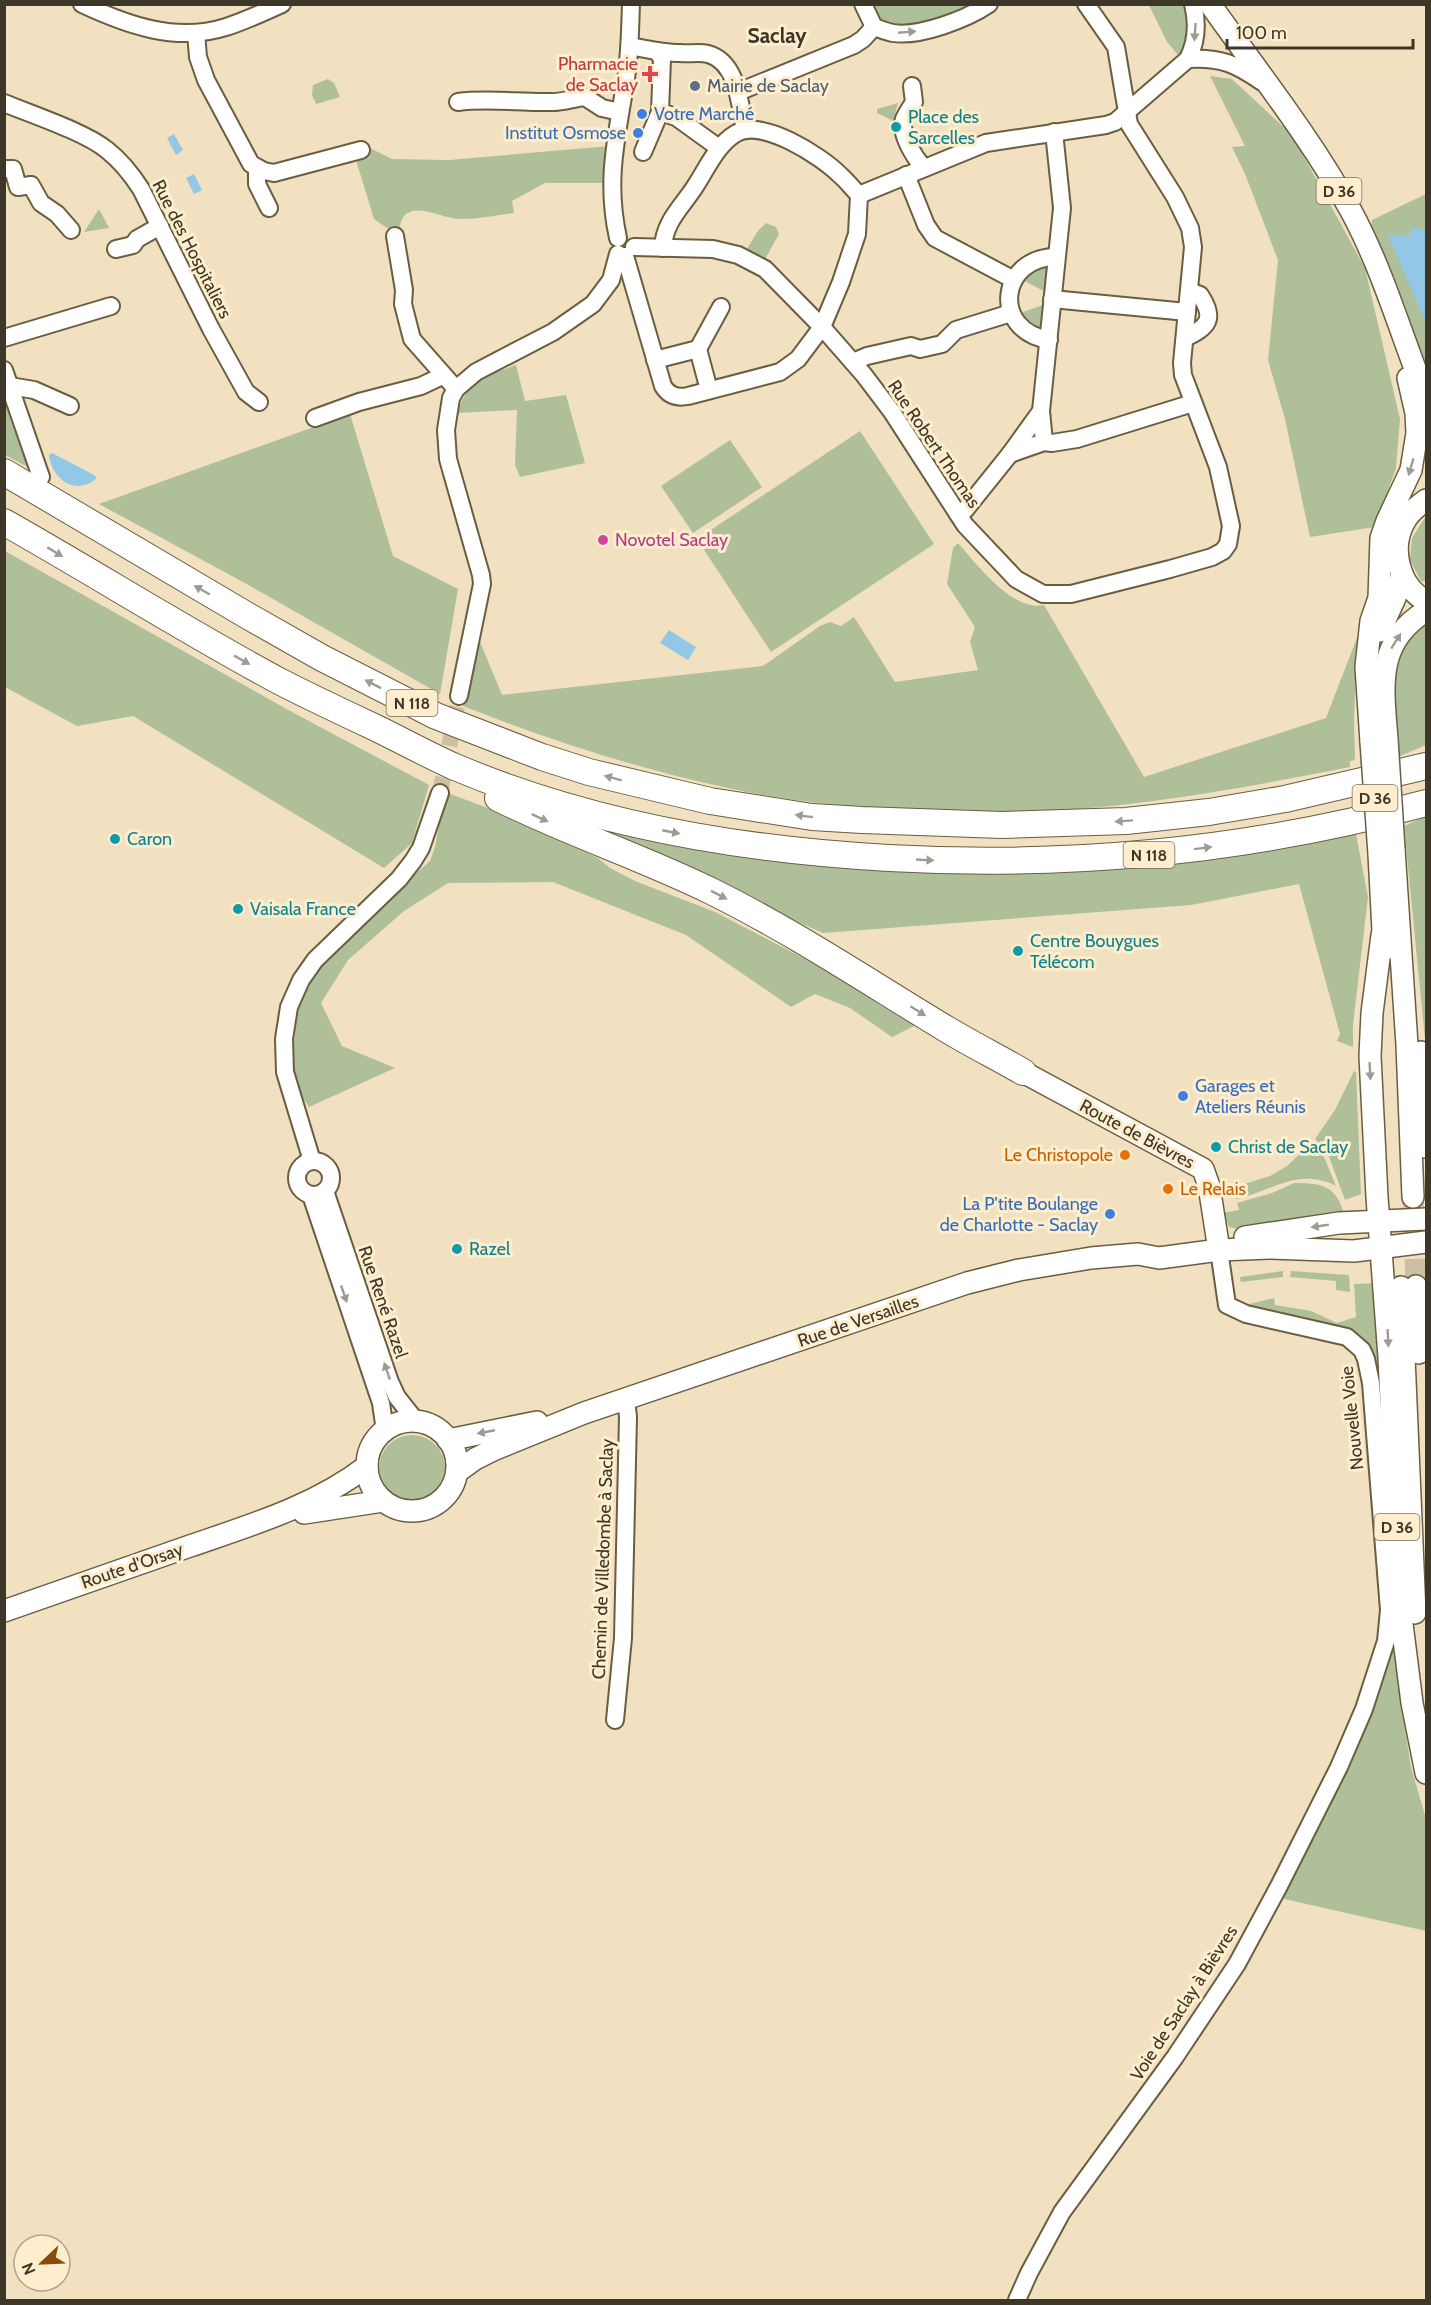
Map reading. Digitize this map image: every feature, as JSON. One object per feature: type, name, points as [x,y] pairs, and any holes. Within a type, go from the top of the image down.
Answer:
[{"type":"highway","name":"N 118","points":[[4,472],[322,658],[436,716],[542,757],[649,788],[710,801],[812,817],[918,823],[1002,825],[1126,821],[1209,812],[1353,784],[1426,766]]},
{"type":"highway","name":"N 118","points":[[4,522],[280,682],[452,766],[590,814],[663,831],[798,852],[944,861],[1024,862],[1162,853],[1245,843],[1315,830],[1426,803]]},
{"type":"highway","points":[[1353,784],[1356,777],[1426,751]]},
{"type":"highway","points":[[436,758],[455,778],[557,826],[682,877],[754,913],[1026,1074]]},
{"type":"main road","name":"D 36","points":[[1210,4],[1299,127],[1351,211],[1392,307],[1426,397]]},
{"type":"main road","points":[[1369,706],[1366,667],[1371,621],[1379,598],[1382,538],[1387,521],[1411,470],[1417,433],[1416,413],[1410,384],[1395,343],[1392,307]]},
{"type":"main road","name":"D 36","points":[[1416,370],[1426,419]]},
{"type":"main road","points":[[1426,500],[1411,513],[1400,532],[1397,546],[1402,574],[1410,587],[1426,601]]},
{"type":"main road","name":"D 36","points":[[1379,740],[1369,706],[1376,646],[1402,574]]},
{"type":"main road","name":"D 36","points":[[1413,1192],[1390,1004],[1391,936],[1379,740],[1383,681],[1387,659],[1398,637],[1426,611]]},
{"type":"main road","name":"D 36","points":[[1391,936],[1409,958],[1419,1028],[1413,1192]]},
{"type":"main road","name":"D 36","points":[[1391,936],[1372,1013],[1370,1056],[1378,1220],[1389,1357],[1401,1616],[1412,1703],[1426,1773]]},
{"type":"main road","name":"Route de Bièvres","points":[[1026,1074],[1203,1169],[1209,1186],[1218,1245]]},
{"type":"main road","name":"Rue de Versailles","points":[[1218,1245],[1248,1237],[1339,1223],[1426,1219]]},
{"type":"main road","name":"Rue de Versailles","points":[[457,1472],[493,1450],[584,1413],[975,1281],[1044,1265],[1138,1254],[1157,1247],[1218,1245],[1336,1252],[1426,1242]]},
{"type":"main road","name":"D 36","points":[[1426,1545],[1409,1287],[1416,1617],[1426,1718]]},
{"type":"main road","name":"Rue de Versailles","points":[[448,1440],[584,1413]]},
{"type":"main road","points":[[405,1422],[416,1422],[428,1424],[439,1430],[448,1440],[454,1450],[457,1472],[447,1494],[439,1503],[428,1509],[405,1511],[393,1508],[374,1491],[367,1466],[372,1446],[385,1431],[405,1422]]},
{"type":"main road","name":"Route d'Orsay","points":[[4,1611],[260,1522],[323,1496],[367,1466]]},
{"type":"main road","name":"Route d'Orsay","points":[[260,1522],[326,1508],[383,1501]]},
{"type":"street","points":[[82,4],[113,19],[156,32],[196,33],[225,28],[282,4]]},
{"type":"street","points":[[863,4],[874,27],[891,33],[911,33],[941,26],[981,10],[989,4]]},
{"type":"street","points":[[1010,454],[1044,442],[1077,439],[1193,403],[1183,375],[1193,248],[1188,220],[1129,124],[1116,47],[1086,4]]},
{"type":"street","points":[[859,195],[986,143],[1115,122],[1188,59],[1194,47],[1197,32],[1193,4]]},
{"type":"street","points":[[626,6],[630,46],[611,183],[613,216],[663,386],[671,394],[681,397],[709,390],[787,368],[798,359],[822,327],[842,282],[857,234],[859,195],[841,175],[813,155],[777,135],[760,130],[745,130],[736,133],[719,148],[670,222],[664,234],[663,248]]},
{"type":"street","points":[[738,92],[854,45],[874,27]]},
{"type":"street","points":[[196,33],[198,57],[206,80],[251,164],[274,173],[283,172],[361,150]]},
{"type":"street","points":[[630,46],[657,51],[707,54],[715,57],[730,74],[738,92],[745,130]]},
{"type":"street","points":[[643,152],[660,112],[662,59],[657,51]]},
{"type":"street","points":[[1188,59],[1207,58],[1228,62],[1268,86]]},
{"type":"street","points":[[912,86],[914,102],[903,120],[904,130],[913,157],[924,168]]},
{"type":"street","points":[[458,102],[479,99],[551,102],[585,97],[602,108],[620,112]]},
{"type":"street","name":"Rue des Hospitaliers","points":[[4,103],[95,141],[106,149],[137,184],[246,392],[259,402]]},
{"type":"street","points":[[660,112],[676,117],[719,148]]},
{"type":"street","points":[[1044,442],[1041,411],[1062,197],[1054,132]]},
{"type":"street","points":[[257,168],[257,184],[269,208]]},
{"type":"street","points":[[4,169],[13,170],[18,187],[31,184],[41,203],[72,230]]},
{"type":"street","points":[[906,175],[926,225],[935,238],[1014,279]]},
{"type":"street","points":[[116,249],[133,245],[137,239],[160,226]]},
{"type":"street","points":[[395,236],[404,290],[403,304],[409,332],[418,348],[456,389]]},
{"type":"street","name":"Rue Robert Thomas","points":[[624,249],[699,247],[738,255],[765,269],[853,362],[892,412],[958,514],[993,556],[1016,579],[1043,594],[1071,594],[1170,570],[1223,551],[1231,535],[1229,513],[1216,462],[1193,403]]},
{"type":"street","points":[[459,696],[482,584],[480,569],[448,459],[448,415],[451,398],[456,389],[476,372],[553,332],[593,304],[608,286],[624,249]]},
{"type":"street","points":[[1049,340],[1034,338],[1023,331],[1011,313],[1010,289],[1014,279],[1030,263],[1039,259],[1056,257]]},
{"type":"street","points":[[1185,338],[1201,331],[1207,324],[1209,314],[1200,295],[1189,291]]},
{"type":"street","points":[[1052,299],[1187,312]]},
{"type":"street","points":[[4,339],[111,306]]},
{"type":"street","points":[[709,390],[698,349],[721,307]]},
{"type":"street","points":[[853,362],[867,356],[911,346],[920,349],[942,344],[956,330],[1011,313]]},
{"type":"street","points":[[655,360],[698,349]]},
{"type":"street","points":[[315,418],[359,402],[421,386],[442,376]]},
{"type":"street","points":[[7,378],[70,406]]},
{"type":"street","points":[[7,378],[41,477]]},
{"type":"street","points":[[958,514],[965,510],[1041,411]]},
{"type":"street","points":[[312,1161],[285,1072],[284,1039],[290,1007],[301,980],[315,960],[399,879],[413,861],[421,848],[440,793]]},
{"type":"street","name":"Rue René Razel","points":[[312,1161],[324,1164],[330,1170],[332,1179],[329,1187],[318,1193],[300,1187],[298,1177],[302,1167],[312,1161]]},
{"type":"street","name":"Rue René Razel","points":[[318,1193],[390,1382],[397,1397],[416,1422]]},
{"type":"street","name":"Rue René Razel","points":[[318,1193],[381,1403],[385,1431]]},
{"type":"street","name":"Nouvelle Voie","points":[[1218,1245],[1227,1305],[1246,1314],[1347,1337],[1362,1350],[1371,1383],[1389,1610]]},
{"type":"street","name":"Chemin de Villedombe à Saclay","points":[[615,1720],[623,1626],[626,1400]]},
{"type":"street","name":"Voie de Saclay à Bièvres","points":[[1017,2301],[1029,2272],[1062,2212],[1175,2057],[1237,1964],[1279,1887],[1339,1767],[1364,1709],[1386,1641],[1389,1610]]},
{"type":"green space","points":[[872,5],[975,5],[934,21],[900,27],[884,22]]},
{"type":"green space","points":[[1149,5],[1184,5],[1188,40],[1180,57],[1167,42]]},
{"type":"green space","points":[[1210,76],[1232,79],[1292,135],[1365,268],[1400,419],[1396,468],[1375,527],[1310,537],[1285,419],[1268,360],[1278,260],[1245,174],[1232,147],[1245,146]]},
{"type":"green space","points":[[328,79],[334,83],[340,97],[316,104],[312,95],[313,85]]},
{"type":"green space","points":[[898,103],[893,121],[877,113],[877,109]]},
{"type":"green space","points":[[610,146],[603,183],[545,183],[512,201],[514,213],[488,217],[463,219],[415,211],[407,213],[402,220],[399,232],[390,230],[374,219],[356,160],[372,149],[392,159],[449,160]]},
{"type":"green space","points":[[1426,194],[1426,374],[1371,229],[1372,220]]},
{"type":"green space","points":[[99,209],[109,228],[84,232]]},
{"type":"green space","points":[[766,223],[776,227],[779,234],[763,263],[745,252]]},
{"type":"green space","points":[[1050,262],[1049,294],[1021,279]]},
{"type":"green space","points":[[1046,304],[1045,336],[1017,314]]},
{"type":"green space","points":[[516,365],[525,401],[566,395],[585,463],[520,477],[515,465],[517,410],[458,413],[466,393],[479,380]]},
{"type":"green space","points":[[5,378],[39,473],[5,455]]},
{"type":"green space","points":[[350,414],[393,556],[458,589],[440,694],[243,582],[99,504]]},
{"type":"green space","points":[[860,431],[934,544],[771,652],[697,539]]},
{"type":"green space","points":[[730,440],[762,487],[693,533],[661,486]]},
{"type":"green space","points":[[1426,516],[1426,581],[1421,581],[1410,560],[1412,538]]},
{"type":"green space","points":[[958,543],[985,574],[1008,594],[1032,605],[1044,605],[1144,777],[1326,718],[1358,635],[1354,719],[1355,760],[1350,761],[1350,767],[1148,802],[1026,812],[961,813],[894,810],[763,795],[648,769],[573,746],[463,706],[476,632],[502,695],[763,666],[820,626],[830,622],[841,626],[854,617],[895,682],[978,670],[970,642],[975,627],[947,584],[953,548]]},
{"type":"green space","points":[[5,551],[292,712],[429,785],[412,843],[384,868],[133,716],[77,726],[5,687]]},
{"type":"green space","points":[[1426,621],[1426,745],[1398,757],[1391,700],[1394,666],[1400,650],[1410,635]]},
{"type":"green space","points":[[445,792],[528,823],[598,858],[610,868],[635,881],[715,912],[813,963],[918,1024],[892,1037],[850,1008],[815,994],[791,1007],[686,935],[553,882],[448,883],[404,911],[348,960],[321,1003],[342,1046],[395,1068],[309,1107],[297,1084],[293,1059],[297,1014],[307,989],[320,968],[354,929],[430,861],[435,847]]},
{"type":"green space","points":[[1426,816],[1426,1050],[1404,826]]},
{"type":"green space","points":[[578,822],[645,840],[747,857],[899,870],[998,872],[1097,869],[1195,861],[1258,853],[1356,834],[1368,897],[1353,1025],[1353,1047],[1337,1041],[1340,1034],[1299,884],[1191,905],[823,933],[665,865]]},
{"type":"green space","points":[[1354,1071],[1356,1072],[1361,1194],[1345,1200],[1328,1154],[1315,1139],[1335,1110]]},
{"type":"green space","points":[[1312,1142],[1324,1157],[1336,1186],[1310,1179],[1297,1180],[1236,1199],[1235,1187],[1270,1176],[1287,1166]]},
{"type":"green space","points":[[1294,1183],[1313,1184],[1327,1188],[1337,1198],[1345,1216],[1244,1230],[1229,1227],[1223,1213],[1239,1210],[1237,1203],[1272,1193]]},
{"type":"green space","points":[[1283,1271],[1283,1277],[1241,1282],[1240,1277]]},
{"type":"green space","points":[[1291,1271],[1349,1275],[1350,1292],[1336,1290],[1336,1281],[1290,1277]]},
{"type":"green space","points":[[1379,1283],[1387,1432],[1368,1348],[1245,1305],[1274,1298],[1275,1305],[1311,1311],[1337,1323],[1356,1317],[1354,1284]]},
{"type":"green space","points":[[412,1435],[425,1438],[435,1445],[442,1455],[445,1468],[442,1481],[435,1491],[425,1498],[412,1501],[399,1498],[389,1491],[382,1481],[379,1468],[382,1455],[389,1445],[399,1438]]},
{"type":"green space","points":[[1395,1637],[1402,1710],[1411,1767],[1426,1819],[1426,1931],[1280,1898]]},
{"type":"water","points":[[174,134],[183,150],[176,155],[167,138]]},
{"type":"water","points":[[194,174],[202,190],[194,194],[186,178]]},
{"type":"water","points":[[1409,226],[1426,231],[1426,323],[1388,235],[1412,234]]},
{"type":"water","points":[[52,453],[97,478],[81,486],[66,483],[51,464],[49,455]]},
{"type":"water","points":[[669,630],[696,647],[688,660],[660,643]]},
{"type":"tunnel","points":[[440,793],[459,696]]},
{"type":"tunnel","points":[[1413,1197],[1416,1286]]},
{"type":"place","name":"Pharmacie de Saclay","points":[[650,74]]},
{"type":"place","name":"Mairie de Saclay","points":[[695,86]]},
{"type":"place","name":"Votre Marché","points":[[642,114]]},
{"type":"place","name":"Place des Sarcelles","points":[[896,127]]},
{"type":"place","name":"Institut Osmose","points":[[638,133]]},
{"type":"place","name":"Novotel Saclay","points":[[603,540]]},
{"type":"place","name":"Caron","points":[[115,839]]},
{"type":"place","name":"Vaisala France","points":[[238,909]]},
{"type":"place","name":"Centre Bouygues Télécom","points":[[1018,951]]},
{"type":"place","name":"Garages et Ateliers Réunis","points":[[1183,1096]]},
{"type":"place","name":"Christ de Saclay","points":[[1216,1147]]},
{"type":"place","name":"Le Christopole","points":[[1125,1155]]},
{"type":"place","name":"Le Relais","points":[[1168,1189]]},
{"type":"place","name":"La P'tite Boulange de Charlotte - Saclay","points":[[1110,1214]]},
{"type":"place","name":"Razel","points":[[457,1249]]},
{"type":"district","name":"Saclay","points":[[777,35]]}]
